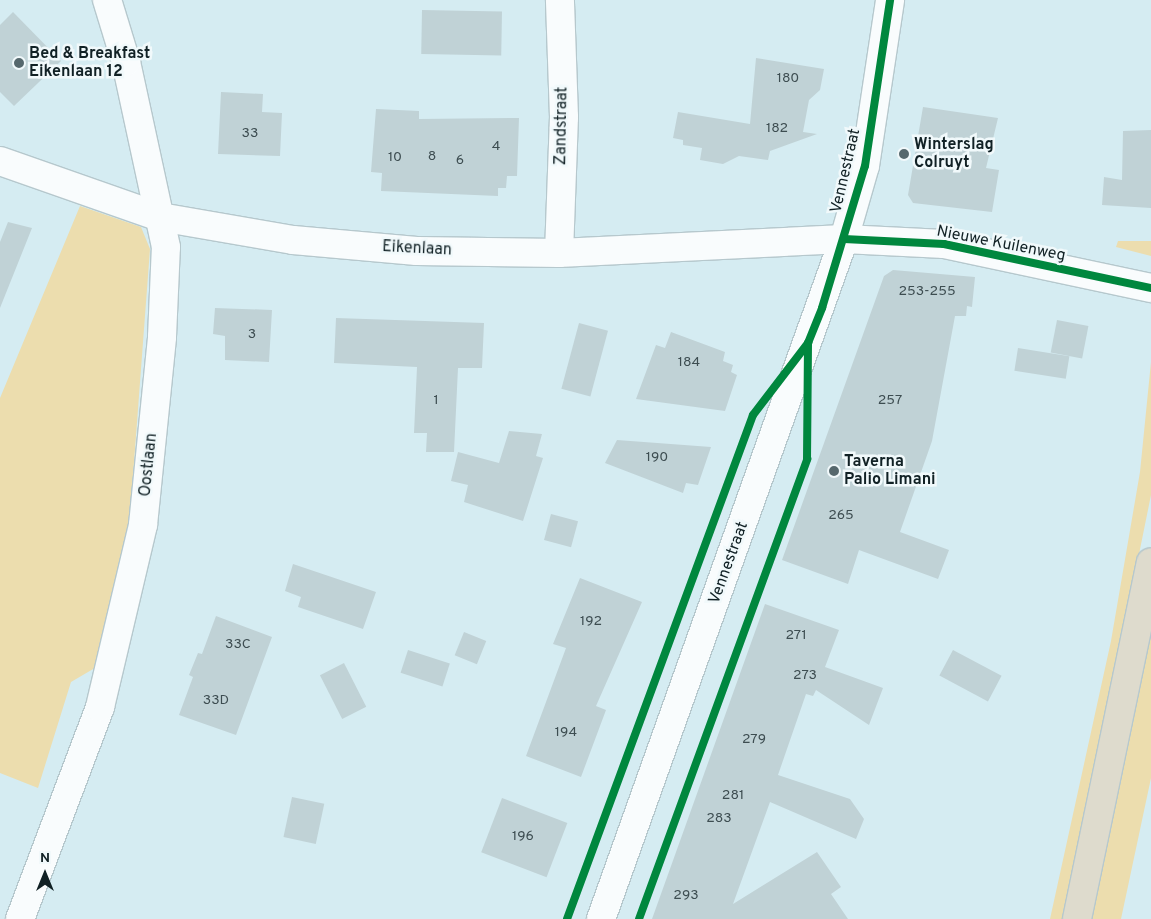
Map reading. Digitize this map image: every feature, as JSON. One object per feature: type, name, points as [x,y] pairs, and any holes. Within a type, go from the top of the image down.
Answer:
[{"type":"highway","points":[[1077,919],[1151,563]]},
{"type":"street","name":"Oostlaan","points":[[20,919],[100,707],[143,525],[162,337],[166,247],[126,62],[107,0]]},
{"type":"street","name":"Zandstraat","points":[[559,253],[564,117],[560,0]]},
{"type":"street","name":"Vennestraat","points":[[601,919],[844,239],[865,166],[890,0]]},
{"type":"street","name":"Eikenlaan","points":[[0,161],[160,217],[293,240],[417,251],[559,253],[844,239]]},
{"type":"street","name":"Nieuwe Kuilenweg","points":[[844,239],[944,244],[1151,288]]},
{"type":"shaded area","points":[[80,206],[141,227],[150,249],[129,529],[100,665],[71,682],[38,788],[0,773],[0,398]]},
{"type":"shaded area","points":[[1118,241],[1151,241],[1151,256],[1116,247]]},
{"type":"shaded area","points":[[1151,362],[1151,495],[1073,880],[1062,919],[1050,919],[1111,641],[1140,472]]},
{"type":"shaded area","points":[[1151,622],[1151,778],[1121,919],[1087,919]]},
{"type":"building","points":[[422,10],[502,11],[501,55],[421,54]]},
{"type":"building","points":[[13,12],[61,61],[14,106],[0,92],[0,25]]},
{"type":"building","points":[[756,58],[824,69],[820,90],[809,100],[803,132],[817,134],[770,151],[768,160],[739,156],[723,164],[700,160],[702,148],[683,145],[683,140],[673,138],[678,112],[750,124]]},
{"type":"building","points":[[221,92],[263,94],[262,112],[282,113],[280,156],[218,154]]},
{"type":"building","points":[[923,107],[998,118],[986,168],[999,170],[992,212],[913,203],[908,195]]},
{"type":"building","points":[[376,109],[419,111],[419,119],[519,118],[517,176],[507,176],[506,188],[498,188],[498,196],[381,191],[382,173],[371,172]]},
{"type":"building","points":[[1151,130],[1151,208],[1102,205],[1104,177],[1122,180],[1123,131]]},
{"type":"building","points":[[8,222],[32,228],[0,308],[0,242]]},
{"type":"building","points":[[893,270],[975,277],[972,307],[967,306],[966,316],[955,316],[932,441],[900,532],[949,550],[938,579],[859,550],[848,584],[782,560],[884,276]]},
{"type":"building","points":[[215,308],[272,310],[269,362],[225,360],[225,336],[213,334]]},
{"type":"building","points":[[336,318],[484,323],[482,368],[458,368],[454,452],[426,452],[427,433],[414,433],[417,367],[334,363]]},
{"type":"building","points":[[1057,320],[1088,326],[1082,358],[1051,352]]},
{"type":"building","points":[[579,323],[608,331],[590,396],[561,389]]},
{"type":"building","points":[[671,332],[725,352],[723,361],[733,365],[731,372],[737,375],[725,411],[636,399],[656,345],[665,348]]},
{"type":"building","points":[[1018,348],[1069,356],[1066,379],[1014,371]]},
{"type":"building","points":[[509,431],[542,434],[536,456],[543,458],[523,521],[464,502],[468,485],[451,481],[458,452],[499,463]]},
{"type":"building","points":[[617,440],[711,447],[698,485],[686,483],[683,493],[605,463]]},
{"type":"building","points":[[551,514],[578,521],[571,547],[544,540]]},
{"type":"building","points":[[293,564],[376,592],[363,629],[298,607],[301,597],[285,591]]},
{"type":"building","points":[[580,578],[642,602],[596,706],[606,710],[581,777],[526,756],[566,648],[553,644]]},
{"type":"building","points":[[765,604],[839,630],[825,667],[883,688],[869,725],[816,690],[813,696],[806,694],[778,775],[850,799],[864,819],[856,839],[770,802],[733,904],[817,852],[841,887],[831,894],[848,919],[652,919]]},
{"type":"building","points":[[216,616],[272,637],[236,735],[179,715],[193,677],[189,675],[198,653],[202,654]]},
{"type":"building","points":[[464,632],[486,641],[477,664],[455,655]]},
{"type":"building","points":[[408,650],[450,664],[442,686],[401,673]]},
{"type":"building","points":[[953,650],[1002,676],[988,701],[939,676]]},
{"type":"building","points":[[344,663],[366,707],[342,719],[320,675]]},
{"type":"building","points":[[292,797],[324,804],[316,844],[283,837]]},
{"type":"building","points":[[502,798],[567,823],[547,877],[481,852]]},
{"type":"cycle path","points":[[567,919],[753,415],[808,343],[822,308],[865,166],[890,0]]},
{"type":"cycle path","points":[[844,239],[944,244],[1151,288]]},
{"type":"cycle path","points":[[639,919],[807,459],[808,343]]},
{"type":"place","name":"Bed & Breakfast Eikenlaan 12","points":[[19,63]]},
{"type":"place","name":"Winterslag Colruyt","points":[[904,154]]},
{"type":"place","name":"Taverna Palio Limani","points":[[834,471]]}]
